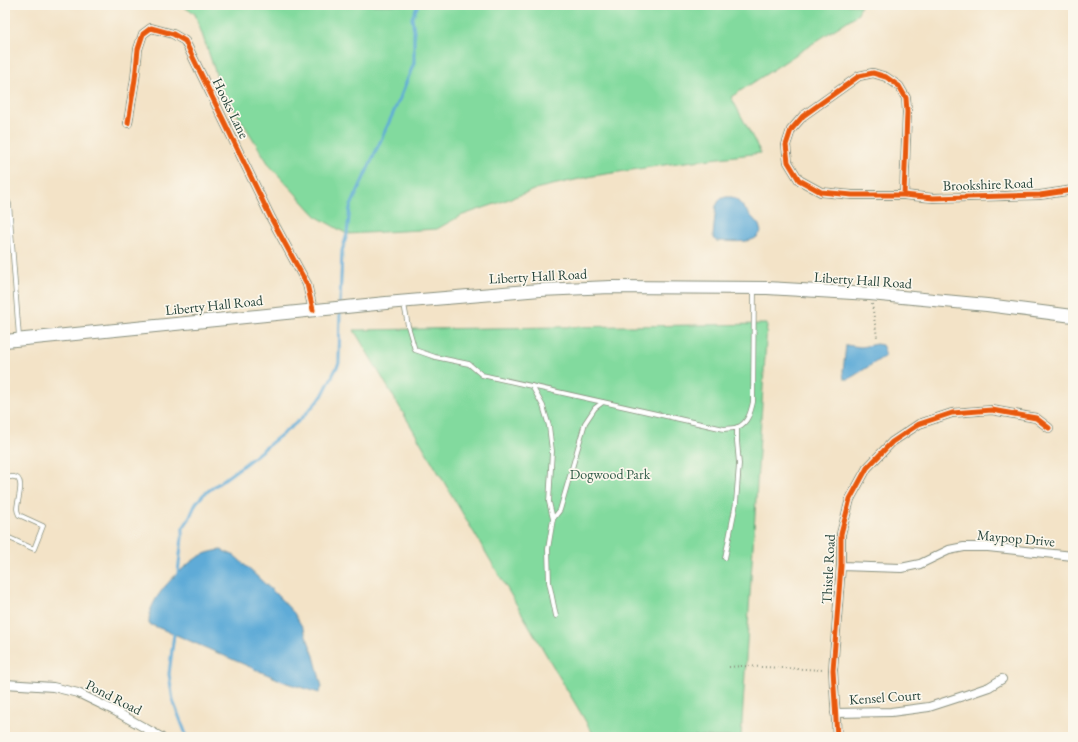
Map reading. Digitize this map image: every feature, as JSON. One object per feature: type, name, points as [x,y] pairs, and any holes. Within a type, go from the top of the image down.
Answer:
[{"type":"main road","name":"Liberty Hall Road","points":[[5,341],[403,301],[540,290],[611,287],[754,288],[870,294],[987,305],[1073,316]]},
{"type":"street","name":"Hooks Lane","points":[[128,124],[138,49],[142,34],[152,28],[173,34],[185,41],[271,218],[306,284],[313,310]]},
{"type":"street","name":"Brookshire Road","points":[[904,195],[907,112],[906,98],[899,86],[886,77],[873,73],[859,76],[803,116],[791,130],[786,145],[788,162],[799,180],[821,192],[852,195],[904,195],[933,198],[1032,195],[1073,190]]},
{"type":"street","name":"Thistle Road","points":[[837,737],[833,670],[841,566],[841,534],[850,499],[867,468],[892,442],[919,424],[952,413],[992,410],[1036,418],[1049,428]]},
{"type":"street","name":"Maypop Drive","points":[[841,566],[901,568],[920,564],[949,550],[964,546],[1073,556]]},
{"type":"street","name":"Kensel Court","points":[[835,713],[891,712],[929,707],[989,687],[1002,678]]},
{"type":"street","name":"Pond Road","points":[[5,684],[53,687],[78,693],[162,737]]},
{"type":"lane","points":[[5,196],[9,204],[19,340]]},
{"type":"lane","points":[[403,301],[415,350],[435,357],[469,364],[482,375],[724,429],[737,427],[746,421],[751,411],[753,402],[754,288]]},
{"type":"lane","points":[[532,386],[543,406],[549,426],[552,451],[549,502],[553,519],[548,549],[549,582],[556,616]]},
{"type":"lane","points":[[553,519],[560,510],[585,423],[595,408],[603,402]]},
{"type":"lane","points":[[724,558],[736,503],[739,464],[737,427]]},
{"type":"lane","points":[[5,478],[17,477],[20,481],[17,509],[19,515],[44,526],[34,549],[5,536]]},
{"type":"path","points":[[870,294],[876,337]]},
{"type":"path","points":[[729,666],[833,670]]},
{"type":"green space","points":[[181,5],[861,5],[858,14],[731,97],[761,153],[677,163],[593,176],[539,188],[460,216],[437,229],[347,234],[317,217],[270,166],[221,88],[195,14]]},
{"type":"green space","name":"Dogwood Park","points":[[767,324],[741,737],[595,737],[354,330]]},
{"type":"water","points":[[732,197],[737,200],[759,225],[761,232],[757,237],[749,241],[716,241],[713,236],[716,206],[720,199]]},
{"type":"water","points":[[876,344],[882,345],[885,356],[849,379],[844,379],[843,372],[846,345],[861,347]]},
{"type":"water","points":[[221,550],[235,556],[294,613],[304,630],[314,656],[322,687],[319,693],[287,683],[149,624],[151,609],[164,587],[184,567],[198,557],[209,552]]},
{"type":"waterway","points":[[340,304],[342,251],[347,234],[350,208],[400,98],[414,63],[414,31],[412,18],[418,5]]},
{"type":"waterway","points":[[178,573],[183,528],[196,503],[204,494],[245,464],[301,419],[322,396],[339,363],[340,310]]},
{"type":"waterway","points":[[174,634],[169,674],[173,701],[187,737]]},
{"type":"cycle path","points":[[128,123],[138,49],[143,34],[151,28],[173,34],[185,41],[271,218],[307,284],[313,310]]},
{"type":"cycle path","points":[[904,195],[907,112],[906,98],[899,86],[886,77],[873,73],[859,76],[803,116],[791,130],[786,145],[788,162],[799,180],[821,192],[852,195],[904,195],[933,198],[1040,195],[1073,190]]},
{"type":"cycle path","points":[[837,737],[833,670],[841,566],[841,534],[850,499],[867,468],[892,442],[919,424],[952,413],[992,410],[1036,418],[1049,428]]}]
